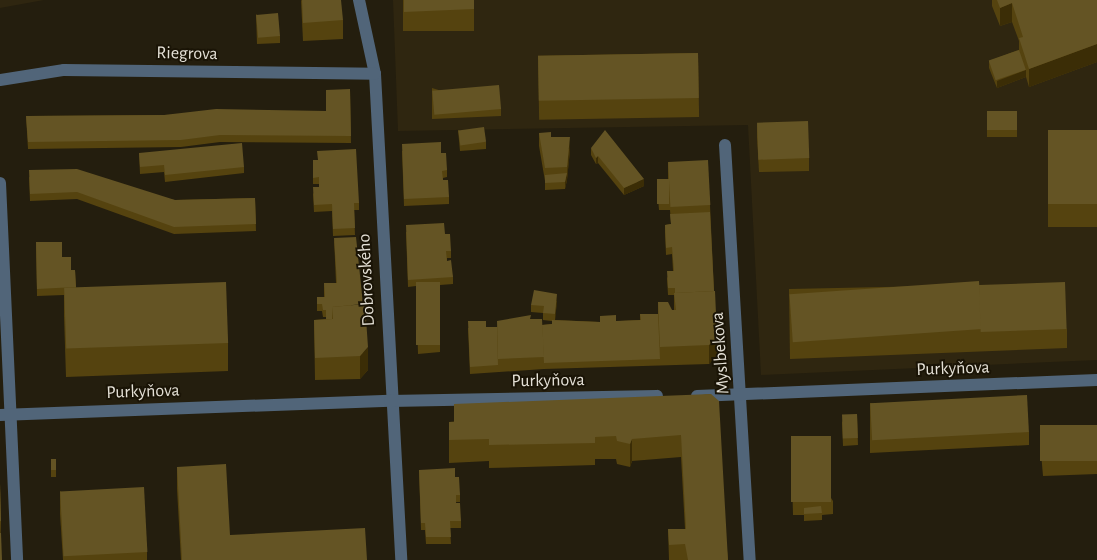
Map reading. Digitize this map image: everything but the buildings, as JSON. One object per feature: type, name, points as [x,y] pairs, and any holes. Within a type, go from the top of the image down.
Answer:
[{"type":"street","name":"Dobrovského","points":[[359,0],[375,74],[390,401],[401,560]]},
{"type":"street","name":"Riegrova","points":[[0,80],[64,70],[375,74]]},
{"type":"street","name":"Myslbekova","points":[[725,145],[742,395],[750,560]]},
{"type":"street","points":[[0,182],[5,414],[17,560]]},
{"type":"street","name":"Purkyňova","points":[[5,414],[390,401],[742,395],[1097,380]]},
{"type":"shaded area","points":[[0,0],[44,0],[0,8]]},
{"type":"shaded area","points":[[393,0],[1097,0],[1097,360],[761,375],[748,125],[398,131]]}]
